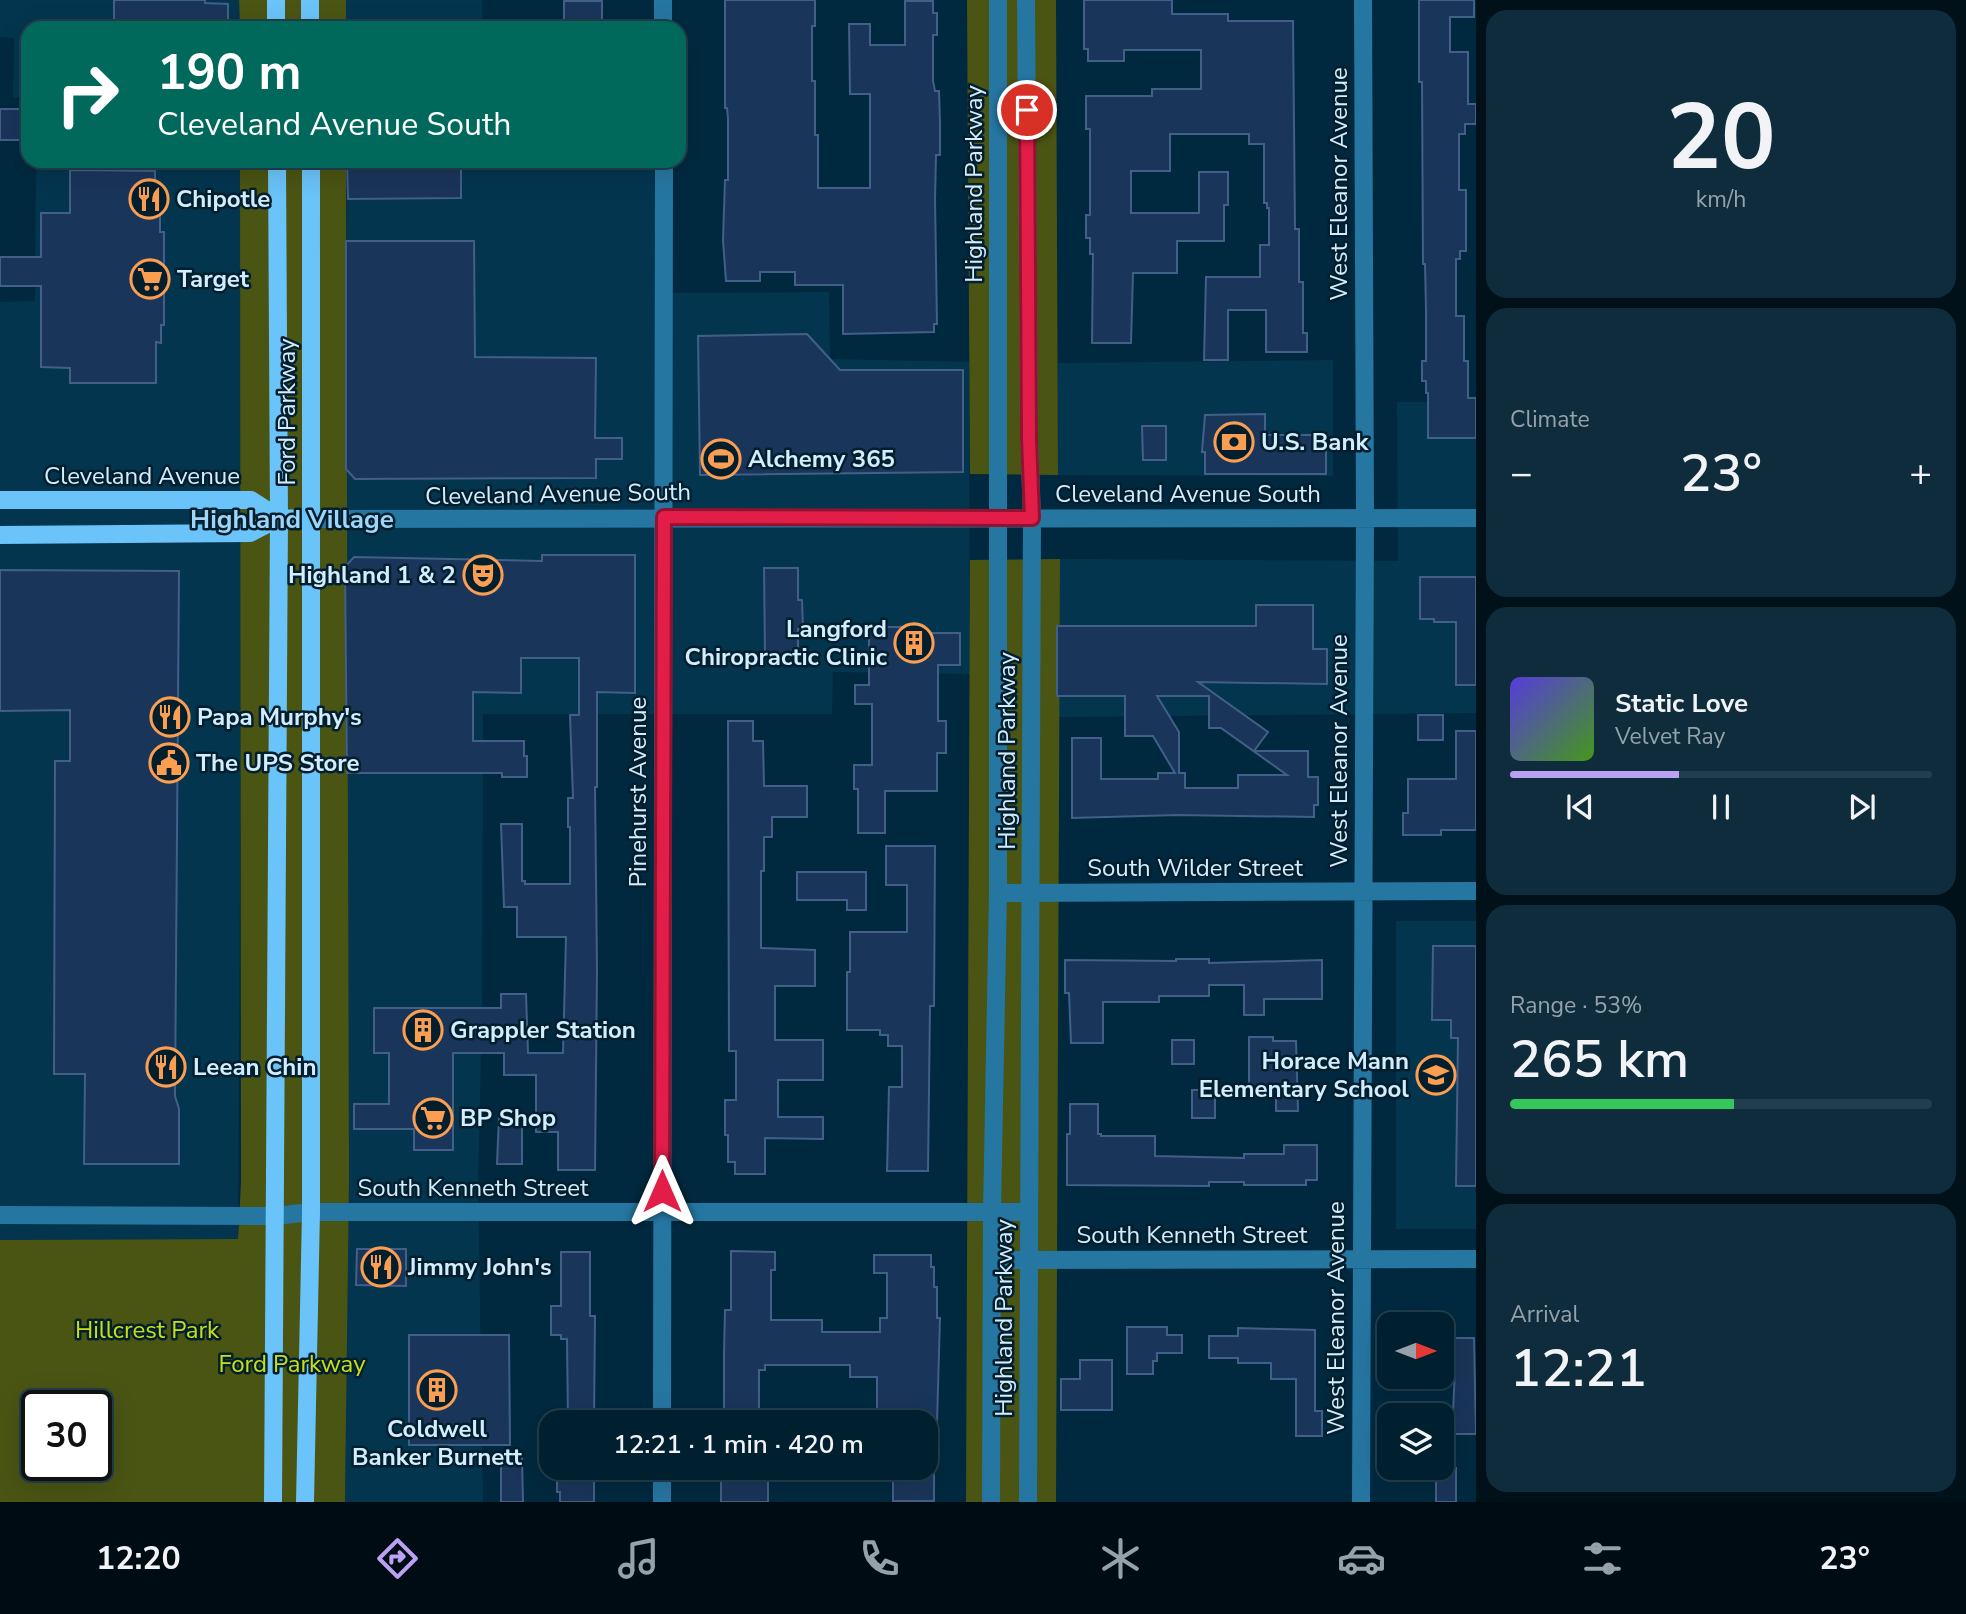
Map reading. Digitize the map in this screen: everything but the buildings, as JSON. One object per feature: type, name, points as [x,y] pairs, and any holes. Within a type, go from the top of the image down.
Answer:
[{"type":"main road","points":[[276,0],[276,21]]},
{"type":"main road","points":[[310,0],[310,21]]},
{"type":"main road","name":"Ford Parkway","points":[[273,1502],[279,518],[276,168]]},
{"type":"main road","name":"Ford Parkway","points":[[305,1502],[311,1212],[312,168]]},
{"type":"main road","name":"Cleveland Avenue","points":[[0,500],[251,500],[279,518]]},
{"type":"main road","name":"Cleveland Avenue","points":[[0,535],[250,533],[279,518],[312,519]]},
{"type":"street","points":[[663,0],[663,21]]},
{"type":"street","name":"Highland Parkway","points":[[991,1502],[992,1212],[998,893],[998,0]]},
{"type":"street","name":"Highland Parkway","points":[[1026,0],[1032,518],[1028,1502]]},
{"type":"street","name":"West Eleanor Avenue","points":[[1361,1502],[1365,518],[1363,0]]},
{"type":"street","name":"Pinehurst Avenue","points":[[662,1410],[664,168]]},
{"type":"street","name":"Cleveland Avenue South","points":[[312,519],[1476,518]]},
{"type":"street","name":"South Wilder Street","points":[[998,893],[1476,891]]},
{"type":"street","name":"South Kenneth Street","points":[[0,1215],[1029,1212]]},
{"type":"street","name":"South Kenneth Street","points":[[992,1260],[1476,1259]]},
{"type":"street","points":[[662,1480],[662,1502]]},
{"type":"shaded area","points":[[0,0],[239,0],[240,21],[21,21],[21,97],[13,98],[14,38],[0,37]]},
{"type":"shaded area","points":[[346,0],[482,0],[482,21],[346,21]]},
{"type":"shaded area","points":[[36,168],[240,168],[242,522],[238,1239],[0,1240],[0,302],[35,301]]},
{"type":"shaded area","points":[[347,168],[662,168],[661,293],[829,292],[830,359],[969,362],[970,674],[833,672],[832,714],[483,714],[482,1010],[478,1181],[483,1502],[345,1502]]},
{"type":"shaded area","points":[[1333,360],[1333,476],[1058,475],[1058,363]]},
{"type":"shaded area","points":[[1397,402],[1476,402],[1476,713],[1059,717],[1060,559],[1398,561]]},
{"type":"shaded area","name":"Horace Mann Elementary School","points":[[1396,921],[1476,921],[1476,1229],[1396,1229]]},
{"type":"green space","points":[[239,0],[346,0],[346,21],[240,21]]},
{"type":"green space","points":[[967,0],[1056,0],[1058,475],[970,474]]},
{"type":"green space","name":"Ford Parkway","points":[[240,168],[346,168],[349,1177],[345,1502],[0,1502],[0,1240],[238,1239],[241,1183]]},
{"type":"green space","points":[[1060,559],[1056,1502],[966,1502],[970,560]]},
{"type":"place","name":"Chipotle","points":[[149,199]]},
{"type":"place","name":"Target","points":[[150,279]]},
{"type":"place","name":"U.S. Bank","points":[[1234,442]]},
{"type":"place","name":"Alchemy 365","points":[[721,459]]},
{"type":"place","name":"Highland 1 & 2","points":[[483,575]]},
{"type":"place","name":"Langford Chiropractic Clinic","points":[[914,643]]},
{"type":"place","name":"Papa Murphy's","points":[[170,717]]},
{"type":"place","name":"The UPS Store","points":[[169,763]]},
{"type":"place","name":"Grappler Station","points":[[423,1030]]},
{"type":"place","name":"Leean Chin","points":[[166,1067]]},
{"type":"place","name":"Horace Mann Elementary School","points":[[1436,1075]]},
{"type":"place","name":"BP Shop","points":[[433,1118]]},
{"type":"place","name":"Jimmy John's","points":[[381,1267]]},
{"type":"place","name":"Coldwell Banker Burnett","points":[[437,1390]]},
{"type":"district","name":"Highland Village","points":[[292,519]]},
{"type":"route","points":[[662,1191],[664,517],[1032,518],[1027,110]]},
{"type":"park label","name":"Hillcrest Park","points":[[147,1330]]}]
